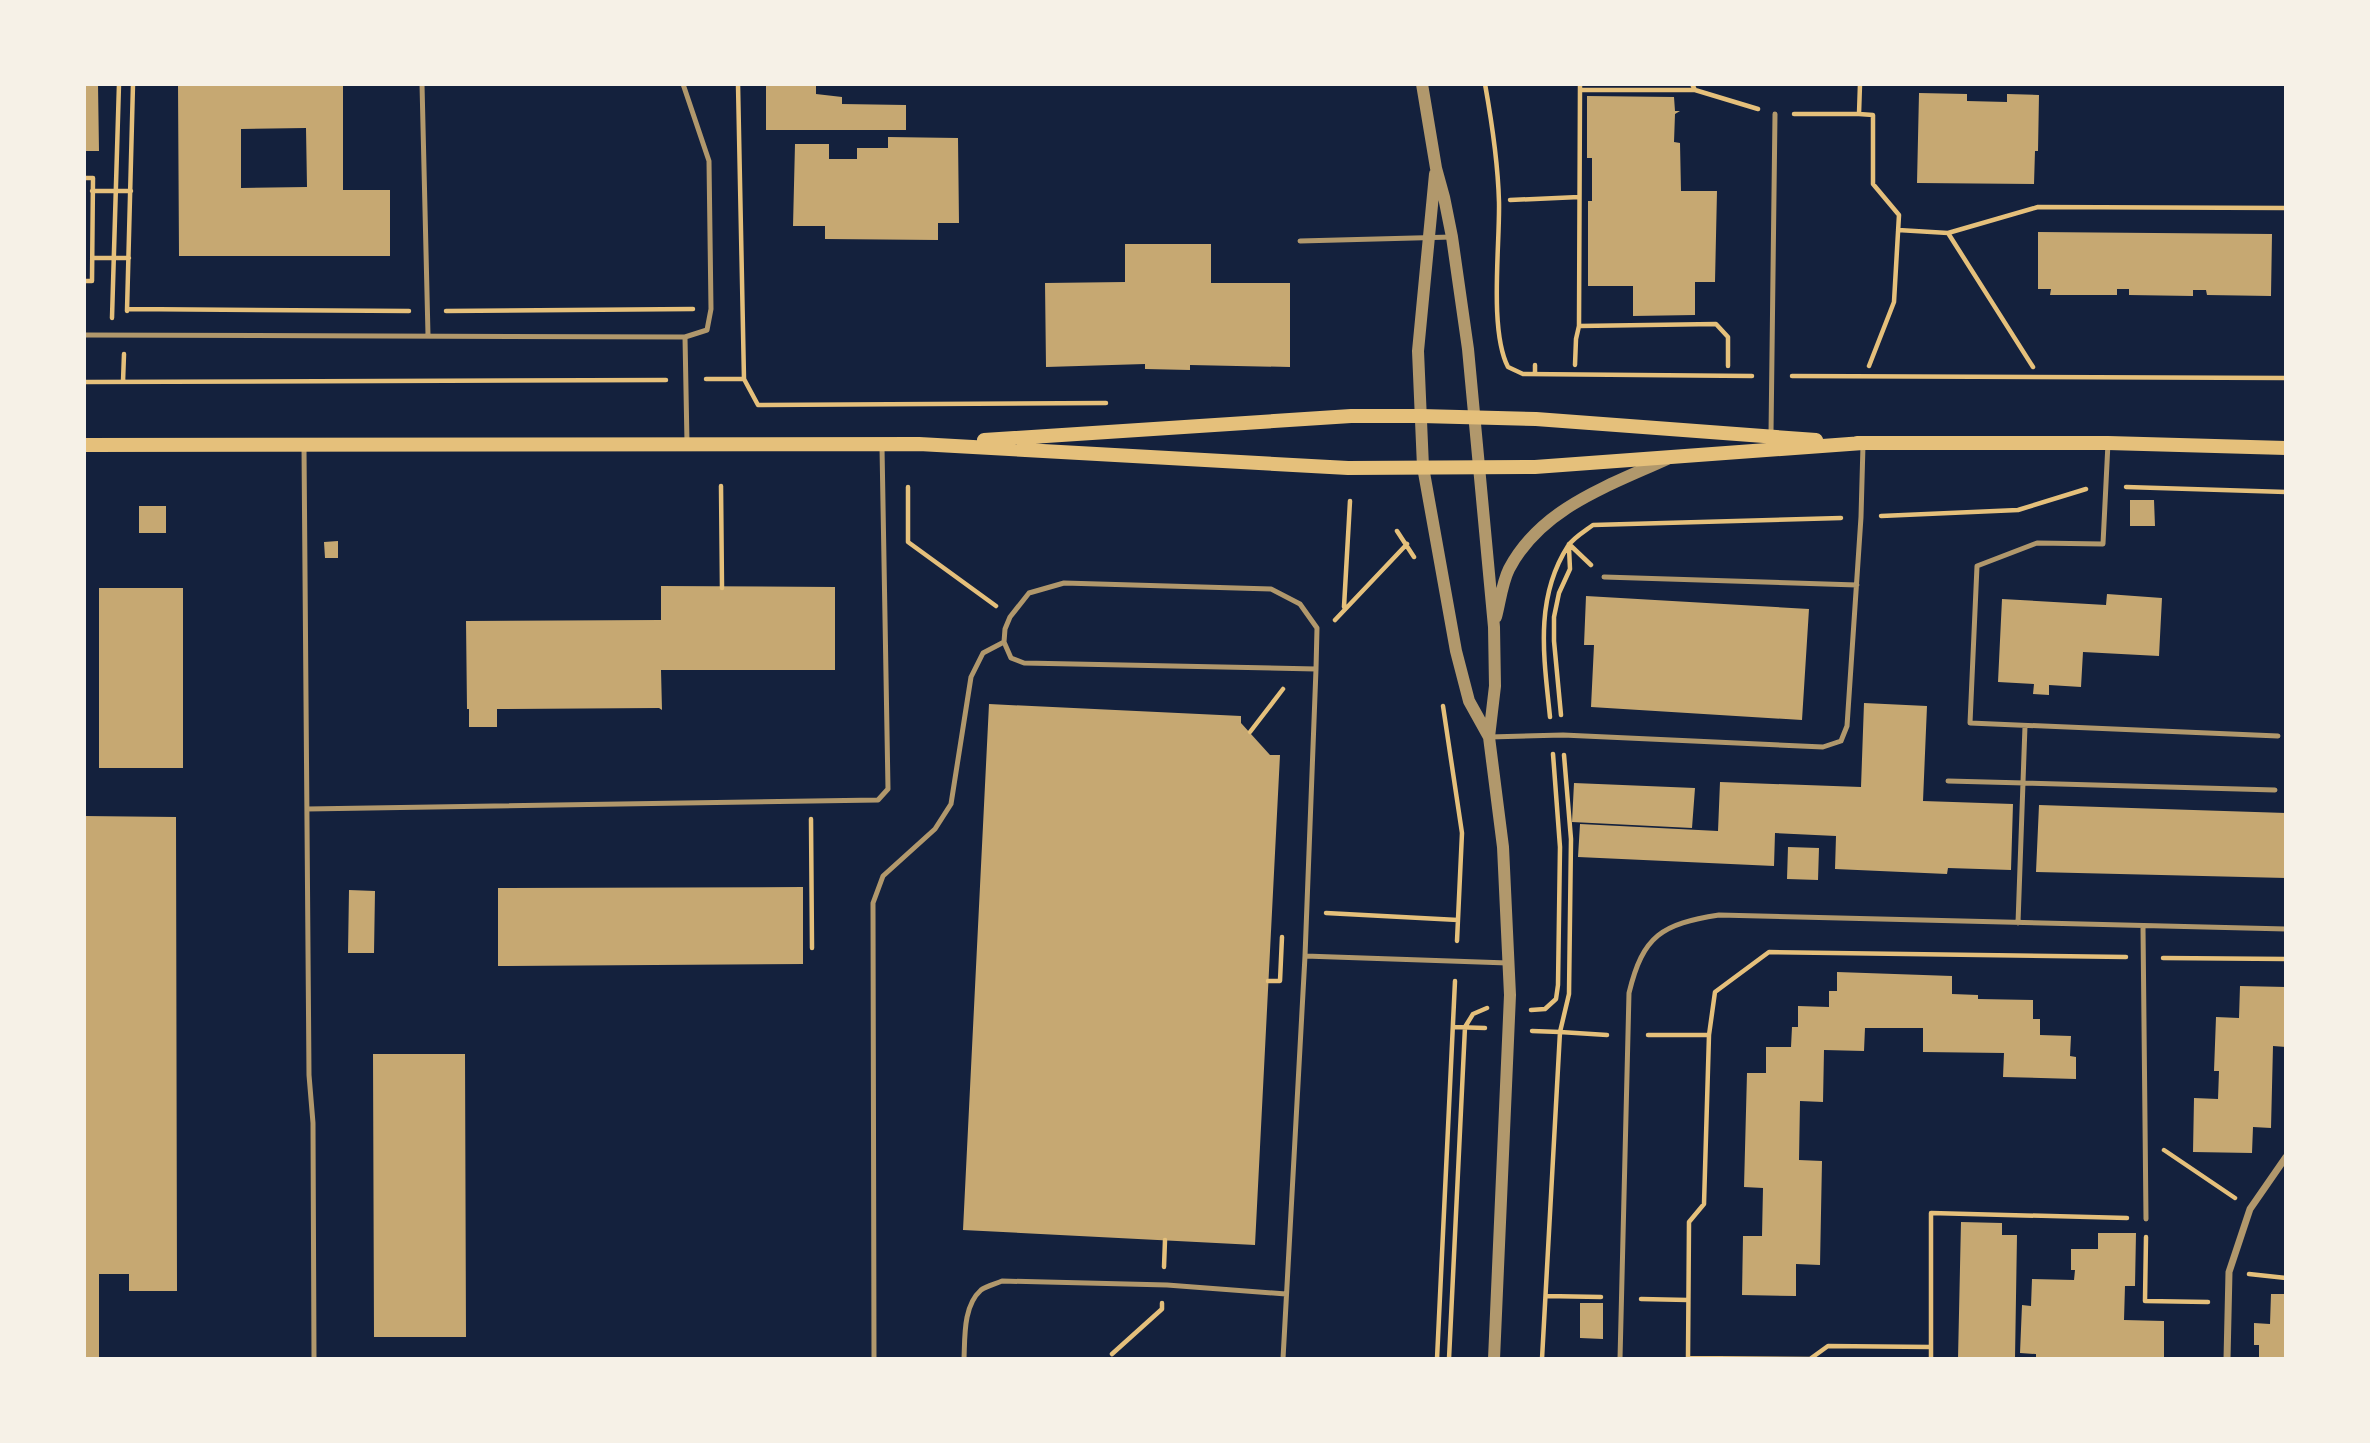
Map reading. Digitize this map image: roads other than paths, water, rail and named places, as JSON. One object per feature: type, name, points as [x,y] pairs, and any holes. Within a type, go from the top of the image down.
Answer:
[{"type":"main road","points":[[919,444],[1351,416],[1421,416],[1536,419],[1863,443],[2108,443],[2286,448]]},
{"type":"main road","points":[[84,445],[919,444],[1348,468],[1535,467],[1863,443]]},
{"type":"street","points":[[1423,84],[1436,168],[1452,237],[1468,349],[1494,627],[1495,687],[1489,737],[1503,847],[1509,963],[1509,1030],[1494,1359]]},
{"type":"street","points":[[1436,168],[1418,351],[1423,467],[1456,652],[1469,701],[1489,737]]},
{"type":"street","points":[[1494,627],[1507,572],[1526,542],[1549,518],[1593,492],[1667,459]]},
{"type":"street","points":[[2227,1359],[2229,1272],[2250,1209],[2286,1157]]},
{"type":"lane","points":[[422,84],[428,335]]},
{"type":"lane","points":[[84,335],[685,337],[707,330],[711,309],[709,161],[683,84]]},
{"type":"lane","points":[[1771,437],[1775,114]]},
{"type":"lane","points":[[1300,241],[1452,237]]},
{"type":"lane","points":[[685,337],[688,444]]},
{"type":"lane","points":[[1489,737],[1563,735],[1823,747],[1841,741],[1847,726],[1861,517],[1863,443]]},
{"type":"lane","points":[[2108,443],[2103,544],[2037,543],[1977,566],[1970,723],[2278,736]]},
{"type":"lane","points":[[304,444],[314,1359]]},
{"type":"lane","points":[[307,809],[878,800],[888,789],[882,444]]},
{"type":"lane","points":[[1604,577],[1857,585]]},
{"type":"lane","points":[[1283,1359],[1305,956],[1306,912],[1316,669],[1317,628],[1300,604],[1271,589],[1064,583],[1030,593],[1010,617],[1005,629],[1004,642],[1012,658],[1024,663],[1316,669]]},
{"type":"lane","points":[[874,1359],[873,903],[883,876],[935,829],[951,804],[971,677],[983,653],[1004,642]]},
{"type":"lane","points":[[2018,923],[2025,726]]},
{"type":"lane","points":[[1948,781],[2275,790]]},
{"type":"lane","points":[[1620,1359],[1629,993],[1636,962],[1658,934],[1685,920],[1719,915],[2286,929]]},
{"type":"lane","points":[[2143,926],[2146,1219]]},
{"type":"lane","points":[[1305,956],[1509,963]]},
{"type":"lane","points":[[964,1359],[966,1325],[972,1303],[982,1289],[1002,1281],[1167,1285],[1286,1294]]}]
